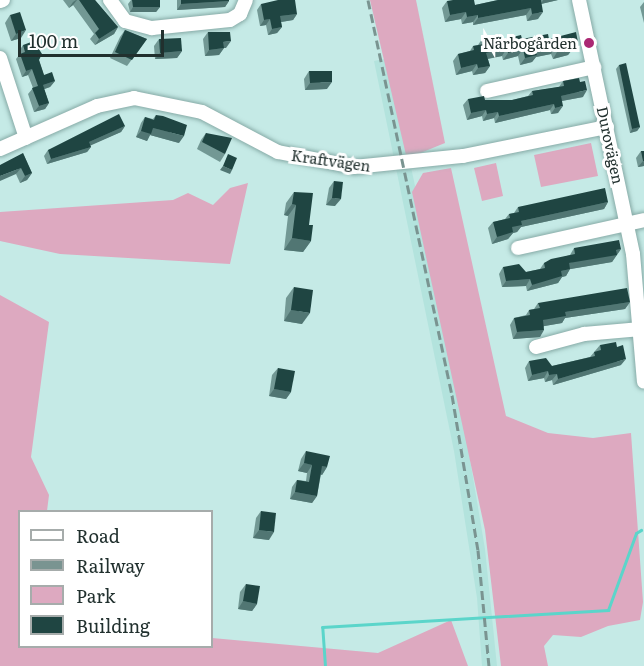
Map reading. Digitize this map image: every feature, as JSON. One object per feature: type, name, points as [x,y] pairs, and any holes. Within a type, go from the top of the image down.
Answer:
[{"type":"street","points":[[110,0],[125,21],[152,28],[230,20],[244,10],[246,0]]},
{"type":"street","name":"Durovägen","points":[[579,0],[628,224],[644,382]]},
{"type":"street","points":[[0,58],[26,138]]},
{"type":"street","points":[[487,90],[594,67]]},
{"type":"street","name":"Kraftvägen","points":[[0,149],[97,106],[134,98],[202,112],[278,152],[354,167],[463,156],[608,127]]},
{"type":"street","points":[[518,248],[644,220]]},
{"type":"street","points":[[536,347],[584,334],[640,329]]},
{"type":"shaded area","points":[[388,58],[459,394],[485,549],[497,666],[482,666],[477,598],[454,451],[374,61]]},
{"type":"green space","points":[[370,0],[416,0],[445,143],[413,156],[406,155]]},
{"type":"green space","points":[[591,143],[598,176],[541,187],[534,155]]},
{"type":"green space","points":[[496,163],[503,196],[482,201],[474,168]]},
{"type":"green space","points":[[451,168],[506,416],[548,433],[593,438],[631,433],[643,602],[640,620],[608,626],[581,637],[553,635],[544,646],[548,666],[501,666],[485,530],[412,192],[423,173]]},
{"type":"green space","points":[[248,183],[230,264],[60,254],[0,241],[0,212],[173,200],[188,193],[213,205],[230,188]]},
{"type":"green space","points":[[0,295],[49,322],[31,457],[49,495],[47,510],[18,510],[18,648],[213,648],[213,638],[378,653],[451,620],[468,666],[0,666]]},
{"type":"building","points":[[79,0],[95,0],[118,27],[99,39],[95,33],[99,29]]},
{"type":"building","points":[[132,0],[160,0],[160,7],[133,7]]},
{"type":"building","points":[[181,0],[229,0],[229,1],[181,4]]},
{"type":"building","points":[[278,0],[295,0],[297,14],[280,16],[282,27],[272,29],[270,19],[264,20],[261,4]]},
{"type":"building","points":[[474,0],[475,5],[498,0],[541,0],[543,12],[532,14],[531,8],[478,18],[478,15],[467,17],[466,12],[450,15],[447,1]]},
{"type":"building","points":[[20,12],[26,30],[16,34],[10,15]]},
{"type":"building","points":[[125,30],[147,39],[132,60],[115,52]]},
{"type":"building","points":[[208,32],[230,32],[231,41],[223,42],[224,48],[209,50]]},
{"type":"building","points":[[576,32],[578,42],[572,43],[573,48],[557,52],[556,46],[535,51],[537,55],[525,58],[523,49],[508,53],[507,48],[486,53],[490,66],[478,68],[477,64],[461,68],[458,54],[474,50],[473,46],[484,44],[482,39],[499,35],[500,40],[521,35],[522,39],[548,34],[549,39]]},
{"type":"building","points":[[181,38],[182,51],[160,53],[159,39]]},
{"type":"building","points":[[34,41],[42,54],[39,60],[44,75],[52,72],[55,81],[43,85],[49,103],[39,106],[32,88],[38,86],[32,69],[26,71],[20,54],[25,52],[23,45]]},
{"type":"building","points":[[626,63],[640,127],[632,129],[619,65]]},
{"type":"building","points":[[309,71],[332,71],[332,82],[310,83]]},
{"type":"building","points":[[579,78],[580,82],[585,81],[587,90],[561,96],[563,106],[555,108],[554,104],[499,116],[498,112],[487,114],[486,110],[471,113],[468,99],[484,96],[485,100],[512,100],[533,95],[532,91],[564,86],[563,81]]},
{"type":"building","points":[[119,114],[125,126],[89,142],[91,147],[51,159],[48,150]]},
{"type":"building","points":[[156,115],[187,125],[184,136],[153,128],[151,134],[141,131],[145,117],[154,120]]},
{"type":"building","points":[[206,133],[232,138],[225,154],[202,142]]},
{"type":"building","points":[[23,153],[32,173],[25,176],[21,168],[0,176],[0,165]]},
{"type":"building","points":[[228,154],[237,158],[232,170],[223,166]]},
{"type":"building","points":[[334,181],[343,182],[341,199],[332,198]]},
{"type":"building","points":[[605,188],[608,202],[521,221],[522,225],[512,227],[513,232],[497,237],[493,222],[510,218],[509,214],[519,212],[518,207]]},
{"type":"building","points":[[294,192],[313,193],[309,225],[313,225],[311,241],[292,238],[296,205],[292,204]]},
{"type":"building","points":[[619,240],[621,249],[616,250],[617,255],[569,263],[570,269],[561,271],[562,276],[532,285],[530,279],[506,281],[503,267],[519,264],[526,272],[545,268],[544,263],[551,259],[575,254],[574,248]]},
{"type":"building","points":[[294,287],[313,290],[310,313],[291,310]]},
{"type":"building","points":[[627,288],[630,302],[565,312],[566,316],[543,320],[544,330],[517,332],[514,318],[530,315],[529,310],[540,308],[538,303]]},
{"type":"building","points":[[616,342],[617,347],[623,345],[626,359],[558,379],[557,374],[549,375],[548,371],[532,375],[529,361],[546,358],[552,366],[595,356],[594,352],[601,350],[600,345]]},
{"type":"building","points":[[278,368],[295,371],[291,392],[274,389]]},
{"type":"building","points":[[306,451],[330,456],[327,467],[322,466],[317,496],[295,492],[297,480],[309,482],[312,465],[304,463]]},
{"type":"building","points":[[261,511],[276,513],[274,532],[259,530]]},
{"type":"building","points":[[246,584],[260,586],[257,604],[243,601]]},
{"type":"waterway","points":[[325,666],[322,627],[608,610],[636,533],[641,530]]},
{"type":"railway","points":[[368,0],[452,395],[478,550],[489,666]]},
{"type":"place","name":"Närbogården","points":[[589,43]]}]
